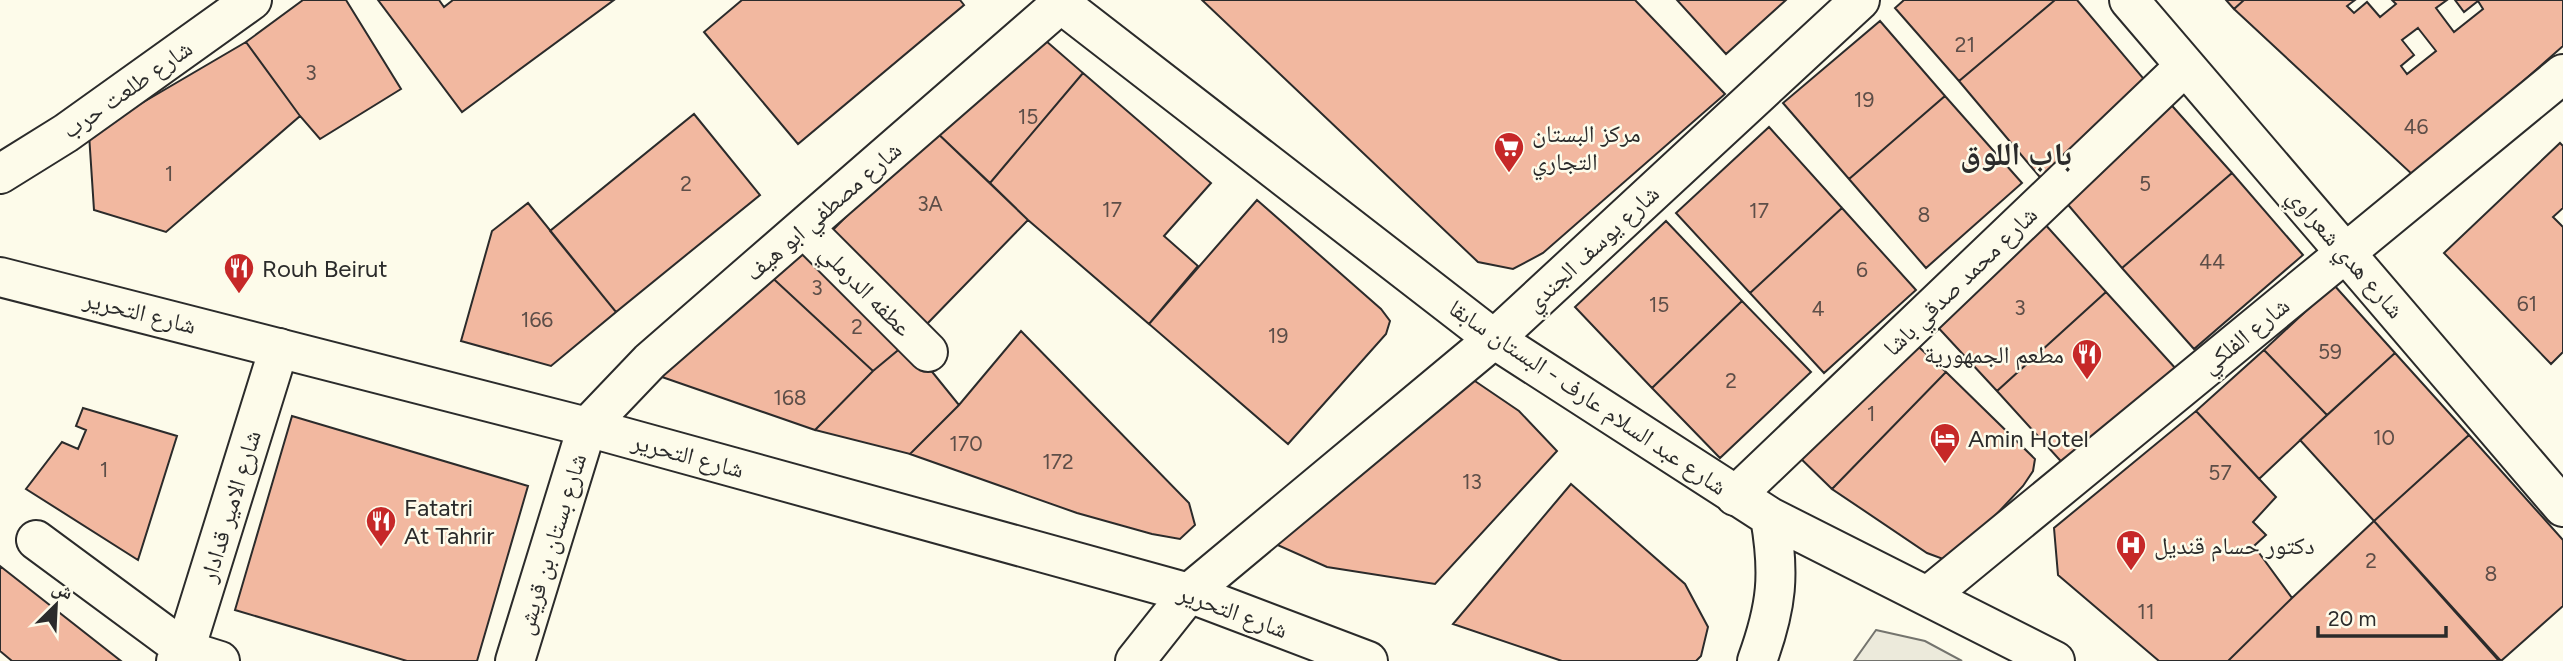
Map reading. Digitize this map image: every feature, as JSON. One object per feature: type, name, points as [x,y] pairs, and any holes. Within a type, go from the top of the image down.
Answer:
[{"type":"street","name":"شارع طلعت حرب","points":[[0,174],[66,133],[251,0]]},
{"type":"street","name":"شارع يوسف الجندي","points":[[1135,661],[1189,593],[1494,339],[1860,0]]},
{"type":"street","name":"شارع هدي شعراوي","points":[[2129,0],[2563,507]]},
{"type":"street","name":"شارع عبد السلام عارف - البستان سابقا","points":[[1060,1],[1494,339],[1770,517],[2055,661]]},
{"type":"street","name":"شارع مصطفي ابو هيف","points":[[587,427],[650,361],[1060,1]]},
{"type":"street","name":"شارع محمد صدقي باشا","points":[[1735,496],[2185,66]]},
{"type":"street","name":"شارع الفلكي","points":[[1928,596],[2563,74]]},
{"type":"street","name":"عطفه الدرملي","points":[[804,228],[928,352]]},
{"type":"street","name":"شارع التحرير","points":[[0,277],[587,427],[1189,593],[1368,661]]},
{"type":"street","name":"شارع الامير قدادار","points":[[193,657],[279,348]]},
{"type":"street","name":"شارع بستان بن قريش","points":[[515,661],[587,427]]},
{"type":"street","points":[[1757,661],[1770,626],[1777,590],[1776,553],[1770,517]]},
{"type":"street","points":[[36,540],[193,657]]},
{"type":"shaded area","points":[[1876,630],[1925,641],[1962,661],[1854,661]]},
{"type":"building","points":[[303,0],[346,0],[401,89],[320,139],[246,42]]},
{"type":"building","points":[[378,0],[439,0],[444,7],[453,0],[614,0],[462,112]]},
{"type":"building","points":[[742,0],[960,0],[964,5],[798,144],[704,32]]},
{"type":"building","name":"مركز البستان التجاري","points":[[1202,0],[1635,0],[1725,94],[1543,253],[1513,269],[1478,262]]},
{"type":"building","points":[[1677,0],[1786,0],[1726,54]]},
{"type":"building","points":[[1904,0],[2055,0],[1959,81],[1895,8]]},
{"type":"building","points":[[2055,0],[2077,0],[2154,91],[2044,182],[1959,81]]},
{"type":"building","points":[[2226,0],[2244,0],[2234,9]]},
{"type":"building","points":[[2244,0],[2355,0],[2347,6],[2354,13],[2367,2],[2380,17],[2396,4],[2392,0],[2447,0],[2436,8],[2454,32],[2483,9],[2478,1],[2464,12],[2455,0],[2563,0],[2563,46],[2415,177],[2234,9]],"holes":[[[2418,28],[2436,51],[2407,74],[2401,66],[2414,55],[2402,40]]]},
{"type":"building","points":[[1880,21],[1945,96],[1849,179],[1783,103]]},
{"type":"building","points":[[1038,34],[1083,73],[990,183],[932,128]]},
{"type":"building","points":[[246,42],[300,116],[166,232],[94,210],[89,134]]},
{"type":"building","points":[[1083,73],[1211,183],[1164,236],[1198,266],[1149,324],[1028,220],[990,183]]},
{"type":"building","points":[[1945,96],[2022,183],[1926,268],[1849,179]]},
{"type":"building","points":[[2166,99],[2232,173],[2122,268],[2058,193]]},
{"type":"building","points":[[694,114],[760,195],[616,312],[550,231]]},
{"type":"building","points":[[1769,127],[1842,208],[1750,293],[1676,213]]},
{"type":"building","points":[[932,128],[1028,220],[925,326],[830,233]]},
{"type":"building","points":[[2560,143],[2563,146],[2563,208],[2553,217],[2563,227],[2563,352],[2551,364],[2444,253]]},
{"type":"building","points":[[2232,173],[2303,255],[2194,349],[2122,268]]},
{"type":"building","points":[[1257,200],[1381,309],[1390,321],[1386,334],[1288,444],[1149,324]]},
{"type":"building","points":[[528,203],[616,312],[551,366],[461,341],[492,231]]},
{"type":"building","points":[[1842,208],[1916,290],[1824,373],[1750,293]]},
{"type":"building","points":[[1666,221],[1742,301],[1652,388],[1575,307]]},
{"type":"building","points":[[2043,222],[2106,292],[1997,391],[1933,322]]},
{"type":"building","points":[[806,233],[908,342],[873,371],[765,271]]},
{"type":"building","points":[[765,271],[873,371],[815,430],[662,377],[663,357]]},
{"type":"building","points":[[2334,285],[2395,353],[2327,415],[2264,350]]},
{"type":"building","name":"مطعم الجمهورية","points":[[2106,292],[2177,370],[2068,469],[1997,391]]},
{"type":"building","points":[[1742,301],[1811,372],[1720,458],[1652,388]]},
{"type":"building","points":[[1021,331],[1189,503],[1195,525],[1180,539],[1077,513],[910,454],[959,405]]},
{"type":"building","points":[[1909,338],[1946,372],[1832,489],[1795,453]]},
{"type":"building","points":[[908,342],[959,405],[910,454],[815,430],[873,371]]},
{"type":"building","points":[[2264,350],[2327,415],[2259,479],[2196,411]]},
{"type":"building","points":[[2395,353],[2469,435],[2374,521],[2300,440]]},
{"type":"building","name":"Amin Hotel","points":[[1946,372],[2035,459],[2033,471],[2023,486],[1959,554],[1943,559],[1927,553],[1832,489]]},
{"type":"building","points":[[1469,377],[1519,411],[1557,451],[1435,584],[1327,567],[1262,538]]},
{"type":"building","points":[[83,408],[177,436],[138,560],[26,489],[62,442],[78,449],[86,430],[76,426]]},
{"type":"building","points":[[2196,411],[2276,497],[2253,522],[2266,535],[2254,546],[2292,598],[2228,661],[2159,661],[2058,575],[2054,528]]},
{"type":"building","name":"Fatatri At Tahrir","points":[[292,416],[528,486],[477,661],[407,661],[235,610]]},
{"type":"building","points":[[2469,435],[2563,540],[2563,606],[2501,661],[2374,521]]},
{"type":"building","points":[[1571,484],[1685,584],[1708,627],[1701,656],[1696,661],[1562,661],[1453,624]]},
{"type":"building","points":[[2374,521],[2499,661],[2228,661],[2292,598]]},
{"type":"building","points":[[0,566],[121,661],[12,661],[0,651]]},
{"type":"place","name":"مركز البستان التجاري","points":[[1509,174]]},
{"type":"place","name":"Rouh Beirut","points":[[239,295]]},
{"type":"place","name":"مطعم الجمهورية","points":[[2087,381]]},
{"type":"place","name":"Amin Hotel","points":[[1945,465]]},
{"type":"place","name":"Fatatri At Tahrir","points":[[381,548]]},
{"type":"place","name":"دكتور حسام قنديل","points":[[2131,572]]},
{"type":"district","name":"باب اللوق","points":[[2016,154]]}]
